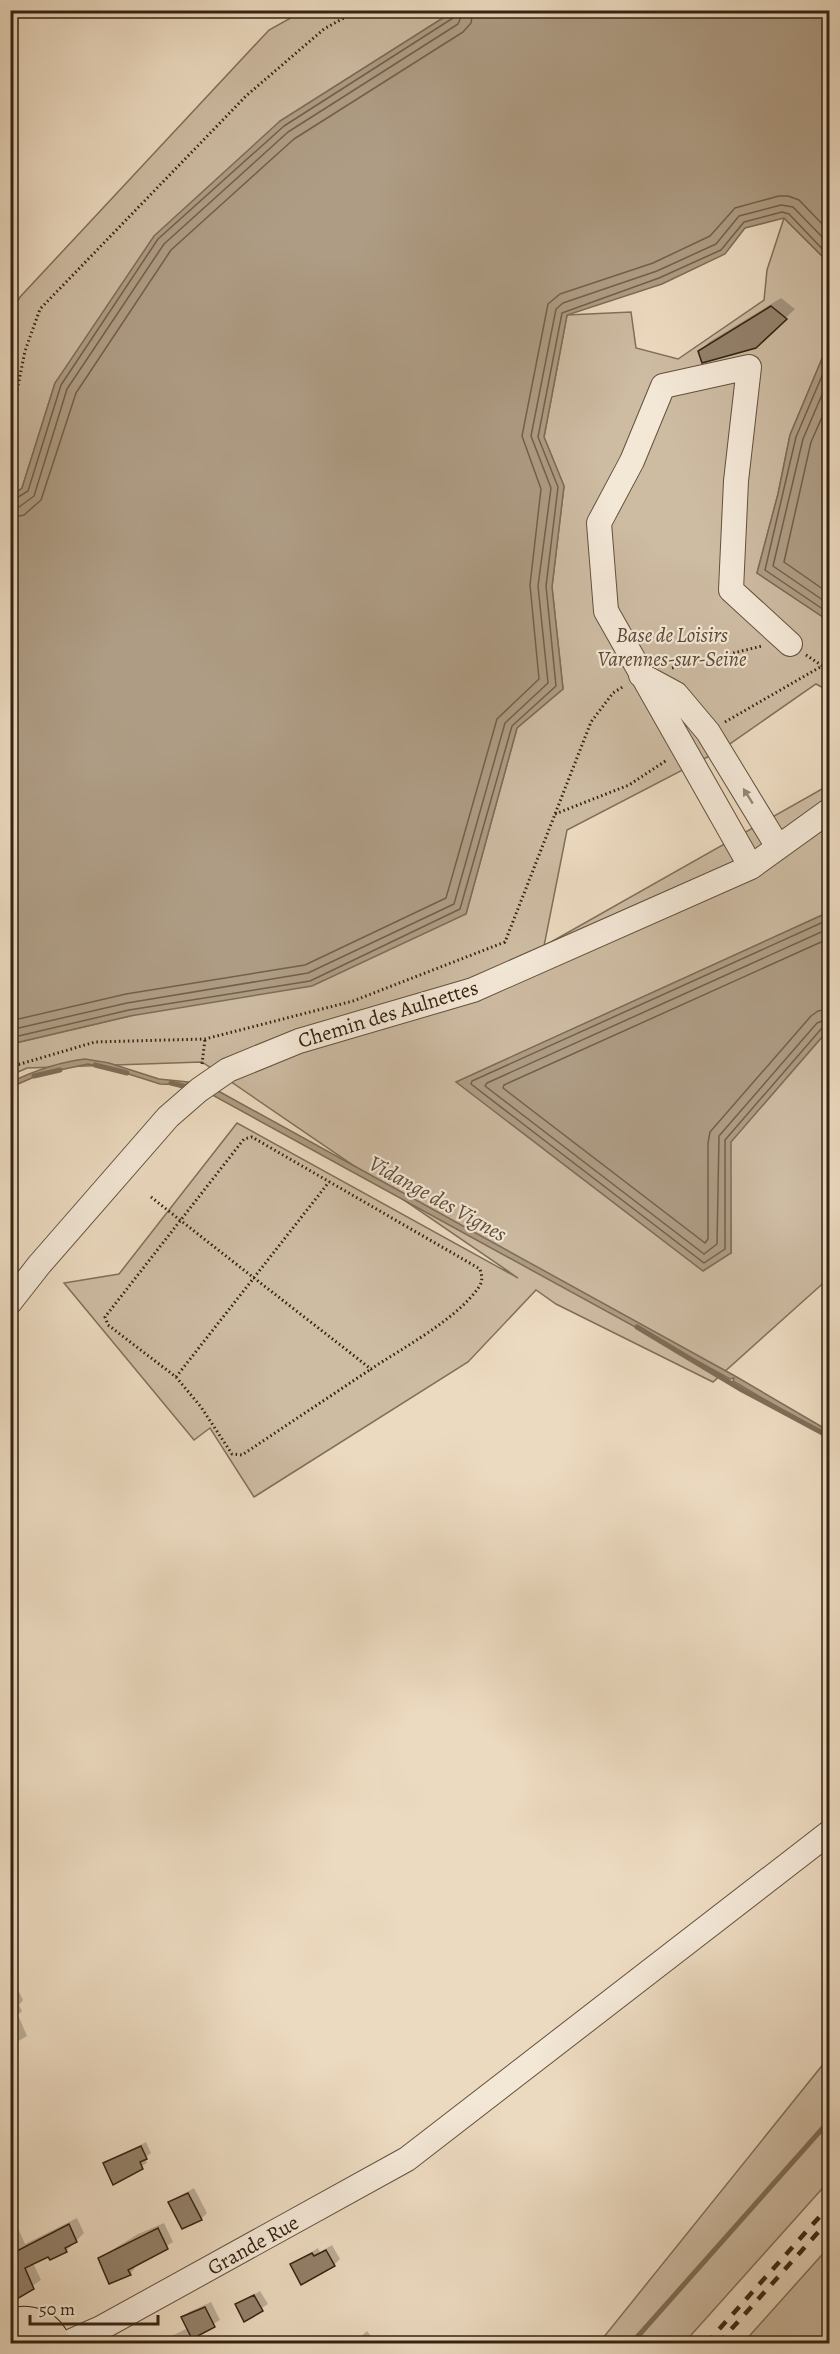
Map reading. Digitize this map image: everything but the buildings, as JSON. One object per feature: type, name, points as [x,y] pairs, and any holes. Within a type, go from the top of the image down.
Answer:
[{"type":"main road","points":[[10,2325],[23,2322],[34,2323],[44,2328],[56,2343]]},
{"type":"street","points":[[751,867],[606,611],[599,523],[632,461],[663,386],[749,367],[736,481],[731,590],[790,644]]},
{"type":"street","points":[[641,675],[676,694],[708,732],[778,847]]},
{"type":"street","name":"Chemin des Aulnettes","points":[[10,1302],[39,1265],[168,1118],[199,1090],[228,1070],[299,1041],[473,990],[751,867],[830,810]]},
{"type":"street","name":"Grande Rue","points":[[65,2343],[79,2340],[407,2159],[830,1832]]},
{"type":"path","points":[[10,425],[25,351],[40,309],[246,96],[324,29],[358,10]]},
{"type":"path","points":[[10,1067],[95,1042],[205,1039],[353,1001],[505,942],[591,722],[614,693],[641,675],[777,643],[790,644],[830,671]]},
{"type":"path","points":[[708,732],[822,666]]},
{"type":"path","points":[[555,814],[629,785],[683,749]]},
{"type":"path","points":[[252,1137],[328,1182],[480,1269],[483,1277],[480,1286],[452,1314],[371,1370],[242,1455],[232,1454],[201,1407],[176,1377],[108,1325],[105,1317],[179,1219],[244,1139],[252,1137]]},
{"type":"path","points":[[176,1377],[328,1182]]},
{"type":"path","points":[[151,1197],[371,1370]]},
{"type":"green space","points":[[303,11],[454,11],[280,121],[55,383],[22,488],[11,497],[10,314],[20,297],[269,30]]},
{"type":"green space","name":"Base de Loisirs Varennes-sur-Seine","points":[[784,218],[824,258],[829,292],[829,342],[790,435],[778,494],[757,573],[829,621],[829,691],[816,684],[721,750],[567,830],[544,946],[829,785],[829,912],[457,1082],[731,1253],[730,1142],[829,1029],[829,1278],[713,1382],[556,1304],[536,1290],[468,1362],[254,1497],[210,1428],[194,1440],[64,1283],[119,1274],[237,1123],[518,1278],[202,1062],[27,1068],[11,1075],[11,1044],[130,1016],[466,914],[517,728],[563,689],[552,587],[564,486],[544,437],[567,315],[631,312],[636,348],[678,359],[764,300],[767,270]]},
{"type":"green space","points":[[829,2057],[829,2181],[684,2343],[599,2343]]},
{"type":"green space","points":[[829,2247],[829,2343],[743,2343]]},
{"type":"water","points":[[454,11],[829,11],[829,292],[824,258],[784,218],[745,228],[725,254],[662,284],[567,315],[544,437],[564,486],[552,587],[563,689],[517,728],[466,914],[312,986],[130,1016],[11,1044],[11,497],[22,488],[55,383],[154,236],[280,121]]},
{"type":"water","points":[[829,342],[829,621],[757,573],[778,494],[790,435]]},
{"type":"water","points":[[829,912],[829,1029],[731,1142],[731,1253],[703,1271],[456,1082]]},
{"type":"water","points":[[85,1059],[109,1063],[159,1079],[189,1082],[186,1085],[160,1084],[88,1064],[41,1074],[11,1087],[11,1082],[38,1071]]},
{"type":"water","points":[[211,1087],[735,1376],[829,1431],[829,1437],[733,1381],[734,1378],[730,1379],[205,1091]]},
{"type":"waterway","name":"Vidange des Vignes","points":[[95,1065],[127,1073]]},
{"type":"waterway","name":"Vidange des Vignes","points":[[34,1076],[60,1070]]},
{"type":"waterway","name":"Vidange des Vignes","points":[[171,1083],[191,1088]]},
{"type":"waterway","name":"Vidange des Vignes","points":[[637,1327],[742,1390],[830,1437]]},
{"type":"waterway","points":[[631,2344],[830,2120]]},
{"type":"railway","points":[[706,2344],[830,2205]]},
{"type":"railway","points":[[718,2344],[830,2219]]}]
